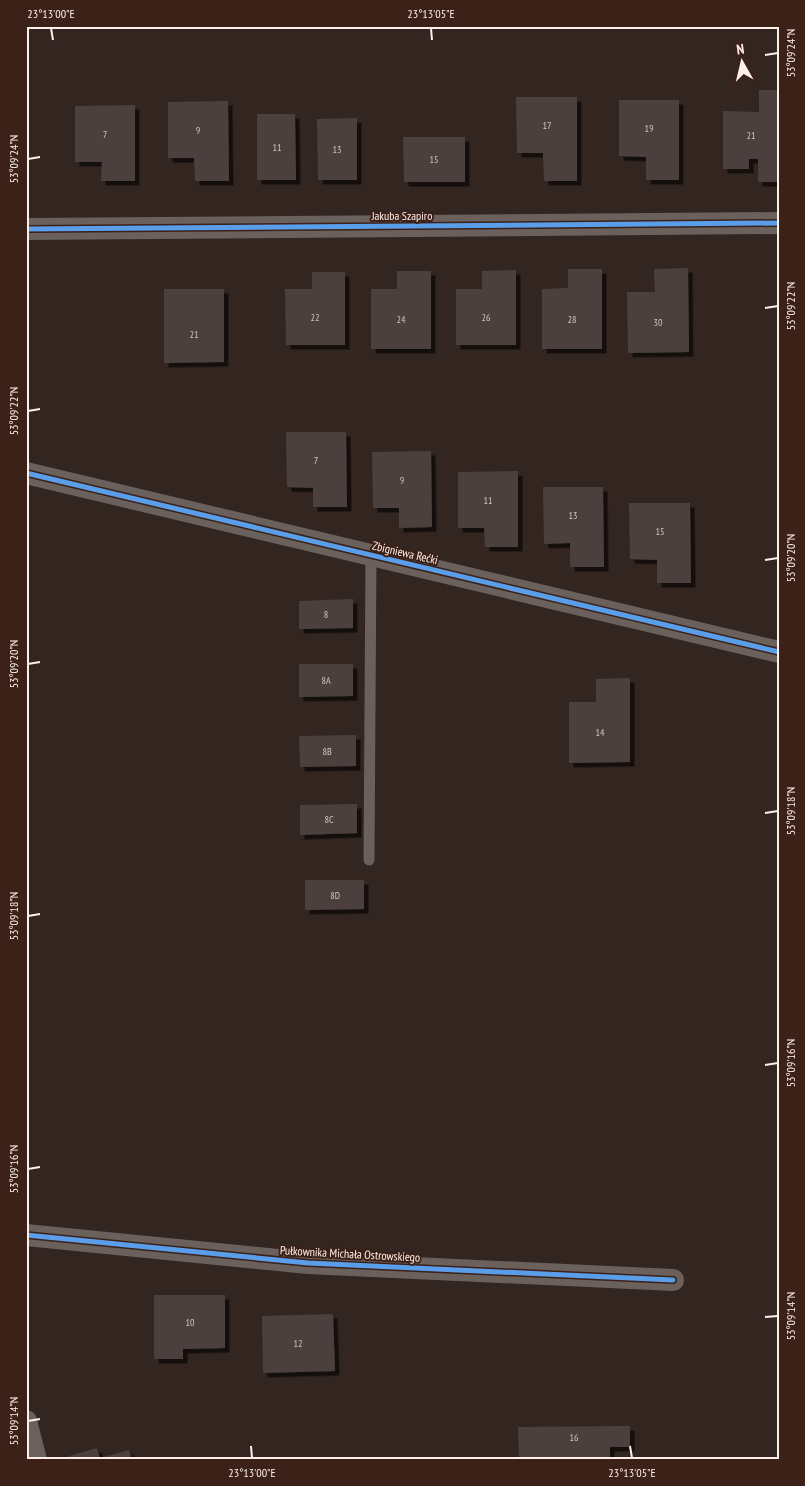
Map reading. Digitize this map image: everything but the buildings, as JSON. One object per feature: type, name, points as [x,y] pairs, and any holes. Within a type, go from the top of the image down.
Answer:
[{"type":"street","name":"Jakuba Szapiro","points":[[26,229],[779,223]]},
{"type":"street","name":"Zbigniewa Rećki","points":[[26,473],[779,652]]},
{"type":"street","name":"Pułkownika Michała Ostrowskiego","points":[[26,1235],[308,1263],[673,1280]]},
{"type":"street","points":[[26,1422],[36,1460]]},
{"type":"lane","points":[[369,860],[371,555]]},
{"type":"cycle path","points":[[26,229],[779,223]]},
{"type":"cycle path","points":[[26,473],[779,652]]},
{"type":"cycle path","points":[[26,1235],[308,1263],[673,1280]]}]
